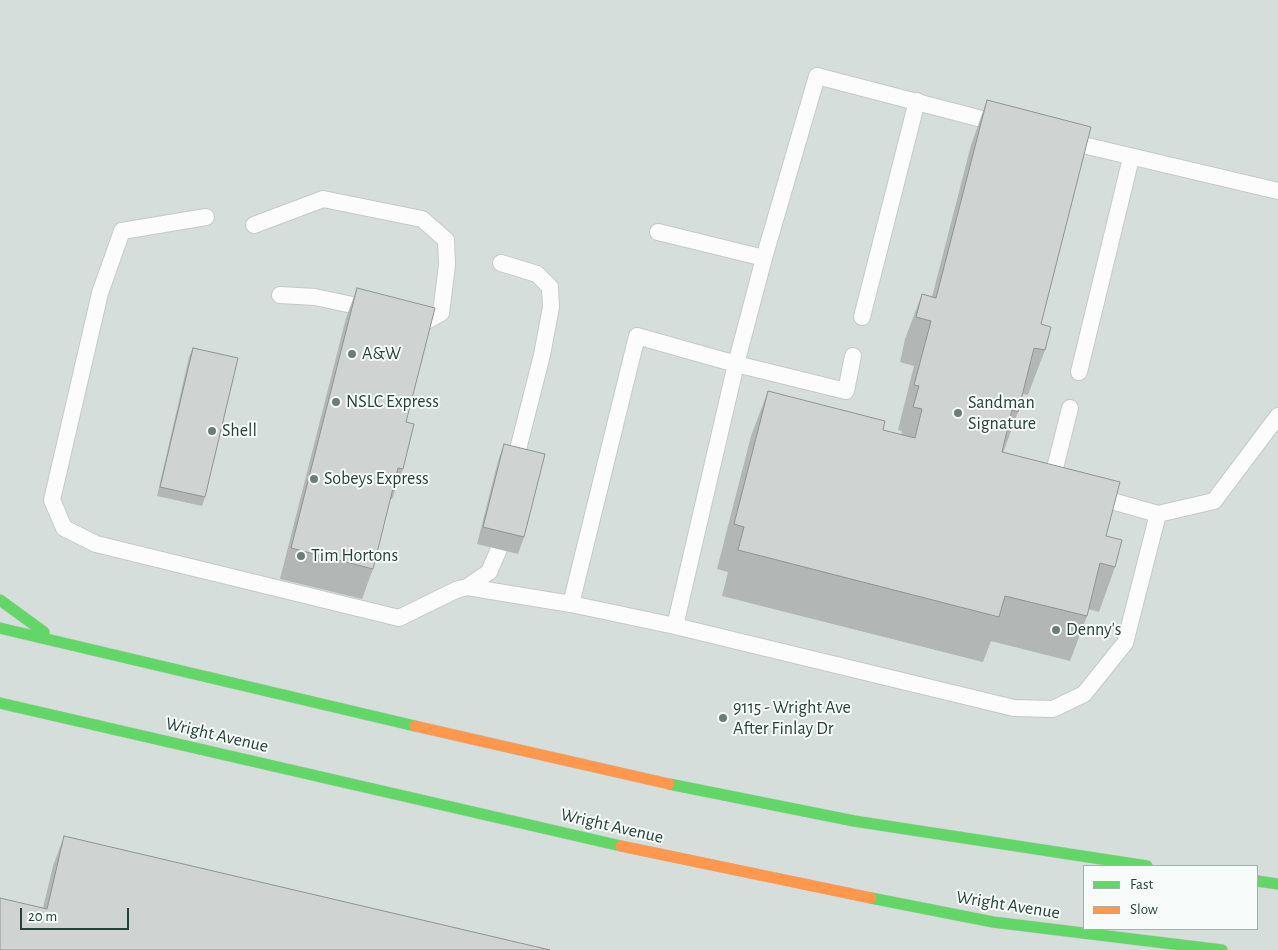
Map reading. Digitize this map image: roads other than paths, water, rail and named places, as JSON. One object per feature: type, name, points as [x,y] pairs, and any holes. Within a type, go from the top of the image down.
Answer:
[{"type":"main road","points":[[0,600],[56,640]]},
{"type":"main road","points":[[0,628],[603,770],[854,821],[1140,865]]},
{"type":"main road","name":"Wright Avenue","points":[[0,704],[705,865],[993,922],[1222,950]]},
{"type":"main road","points":[[1258,881],[1278,884]]},
{"type":"lane","points":[[675,626],[736,364],[764,258],[817,76],[1019,128]]},
{"type":"lane","points":[[862,318],[917,101]]},
{"type":"lane","points":[[1047,136],[1131,158],[1278,191]]},
{"type":"lane","points":[[1079,372],[1131,158]]},
{"type":"lane","points":[[254,225],[323,199],[422,219],[446,240],[447,265],[441,313],[423,324],[315,297],[280,295]]},
{"type":"lane","points":[[206,217],[122,231],[100,293],[52,500],[64,528],[96,544],[399,618],[461,589],[489,572],[499,549]]},
{"type":"lane","points":[[658,232],[764,258]]},
{"type":"lane","points":[[501,263],[537,274],[550,287],[551,297],[551,307],[542,355],[514,465]]},
{"type":"lane","points":[[571,604],[637,336],[736,364],[846,391],[853,356]]},
{"type":"lane","points":[[1070,408],[1051,484],[1158,514],[1214,501],[1278,416]]},
{"type":"lane","points":[[461,589],[571,604],[675,626],[1014,708],[1053,709],[1084,694],[1126,643],[1158,514]]},
{"type":"place","name":"A&W","points":[[352,354]]},
{"type":"place","name":"NSLC Express","points":[[336,402]]},
{"type":"place","name":"Sandman Signature","points":[[958,413]]},
{"type":"place","name":"Shell","points":[[212,431]]},
{"type":"place","name":"Sobeys Express","points":[[314,479]]},
{"type":"place","name":"Tim Hortons","points":[[301,556]]},
{"type":"place","name":"Denny's","points":[[1056,630]]},
{"type":"place","name":"9115 - Wright Ave After Finlay Dr","points":[[723,718]]}]
